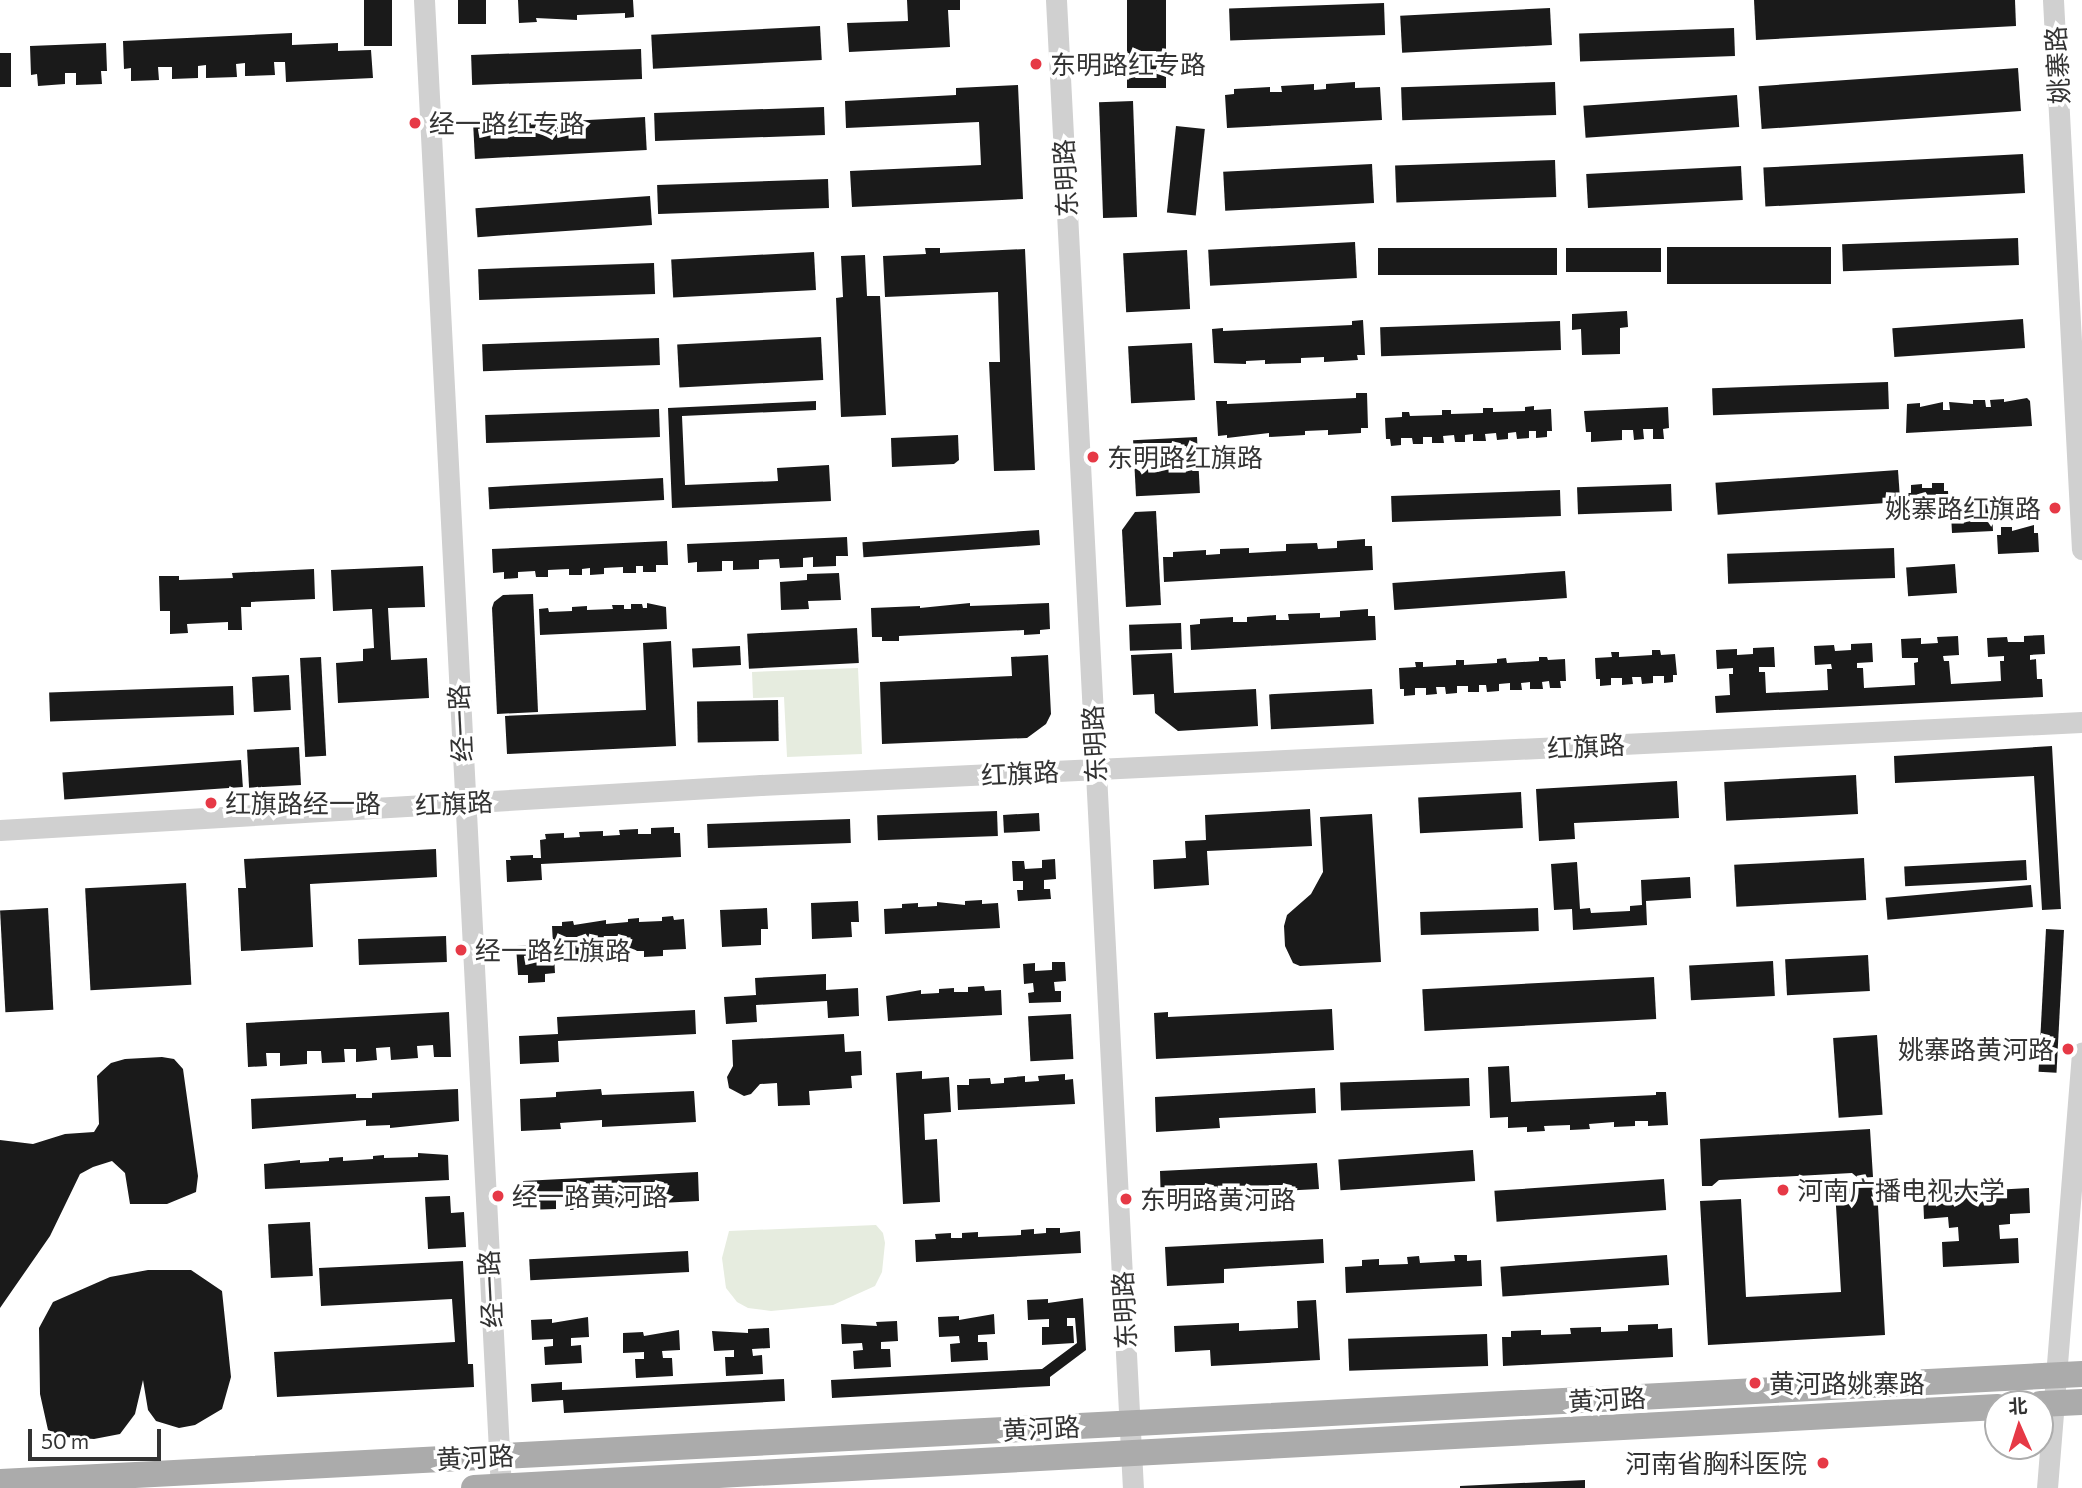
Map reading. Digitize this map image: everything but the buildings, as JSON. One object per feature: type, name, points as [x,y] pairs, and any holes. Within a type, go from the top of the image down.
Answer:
[{"type":"main road","name":"黄河路","points":[[0,1482],[2069,1375]]},
{"type":"main road","points":[[2054,1404],[2082,1402]]},
{"type":"main road","name":"黄河路","points":[[474,1488],[1984,1407]]},
{"type":"street","name":"经一路","points":[[424,0],[501,1487]]},
{"type":"street","name":"东明路","points":[[1056,0],[1133,1488]]},
{"type":"street","name":"姚寨路","points":[[2053,0],[2082,549]]},
{"type":"street","name":"红旗路","points":[[0,830],[1096,769],[2082,722]]},
{"type":"street","points":[[2054,1395],[2069,1375],[2082,1052]]},
{"type":"street","points":[[2047,1460],[2047,1488]]},
{"type":"shaded area","points":[[858,668],[862,754],[787,757],[784,697],[753,698],[752,672]]},
{"type":"shaded area","points":[[876,1225],[883,1233],[885,1243],[882,1272],[875,1286],[833,1305],[771,1311],[748,1308],[737,1302],[726,1288],[722,1258],[729,1231]]},
{"type":"place","name":"东明路红专路","points":[[1036,64]]},
{"type":"place","name":"经一路红专路","points":[[415,123]]},
{"type":"place","name":"东明路红旗路","points":[[1093,457]]},
{"type":"place","name":"姚寨路红旗路","points":[[2055,508]]},
{"type":"place","name":"红旗路经一路","points":[[211,803]]},
{"type":"place","name":"经一路红旗路","points":[[461,950]]},
{"type":"place","name":"姚寨路黄河路","points":[[2068,1049]]},
{"type":"place","name":"河南广播电视大学","points":[[1783,1190]]},
{"type":"place","name":"经一路黄河路","points":[[498,1196]]},
{"type":"place","name":"东明路黄河路","points":[[1126,1199]]},
{"type":"place","name":"黄河路姚寨路","points":[[1755,1383]]},
{"type":"place","name":"河南省胸科医院","points":[[1823,1463]]}]
